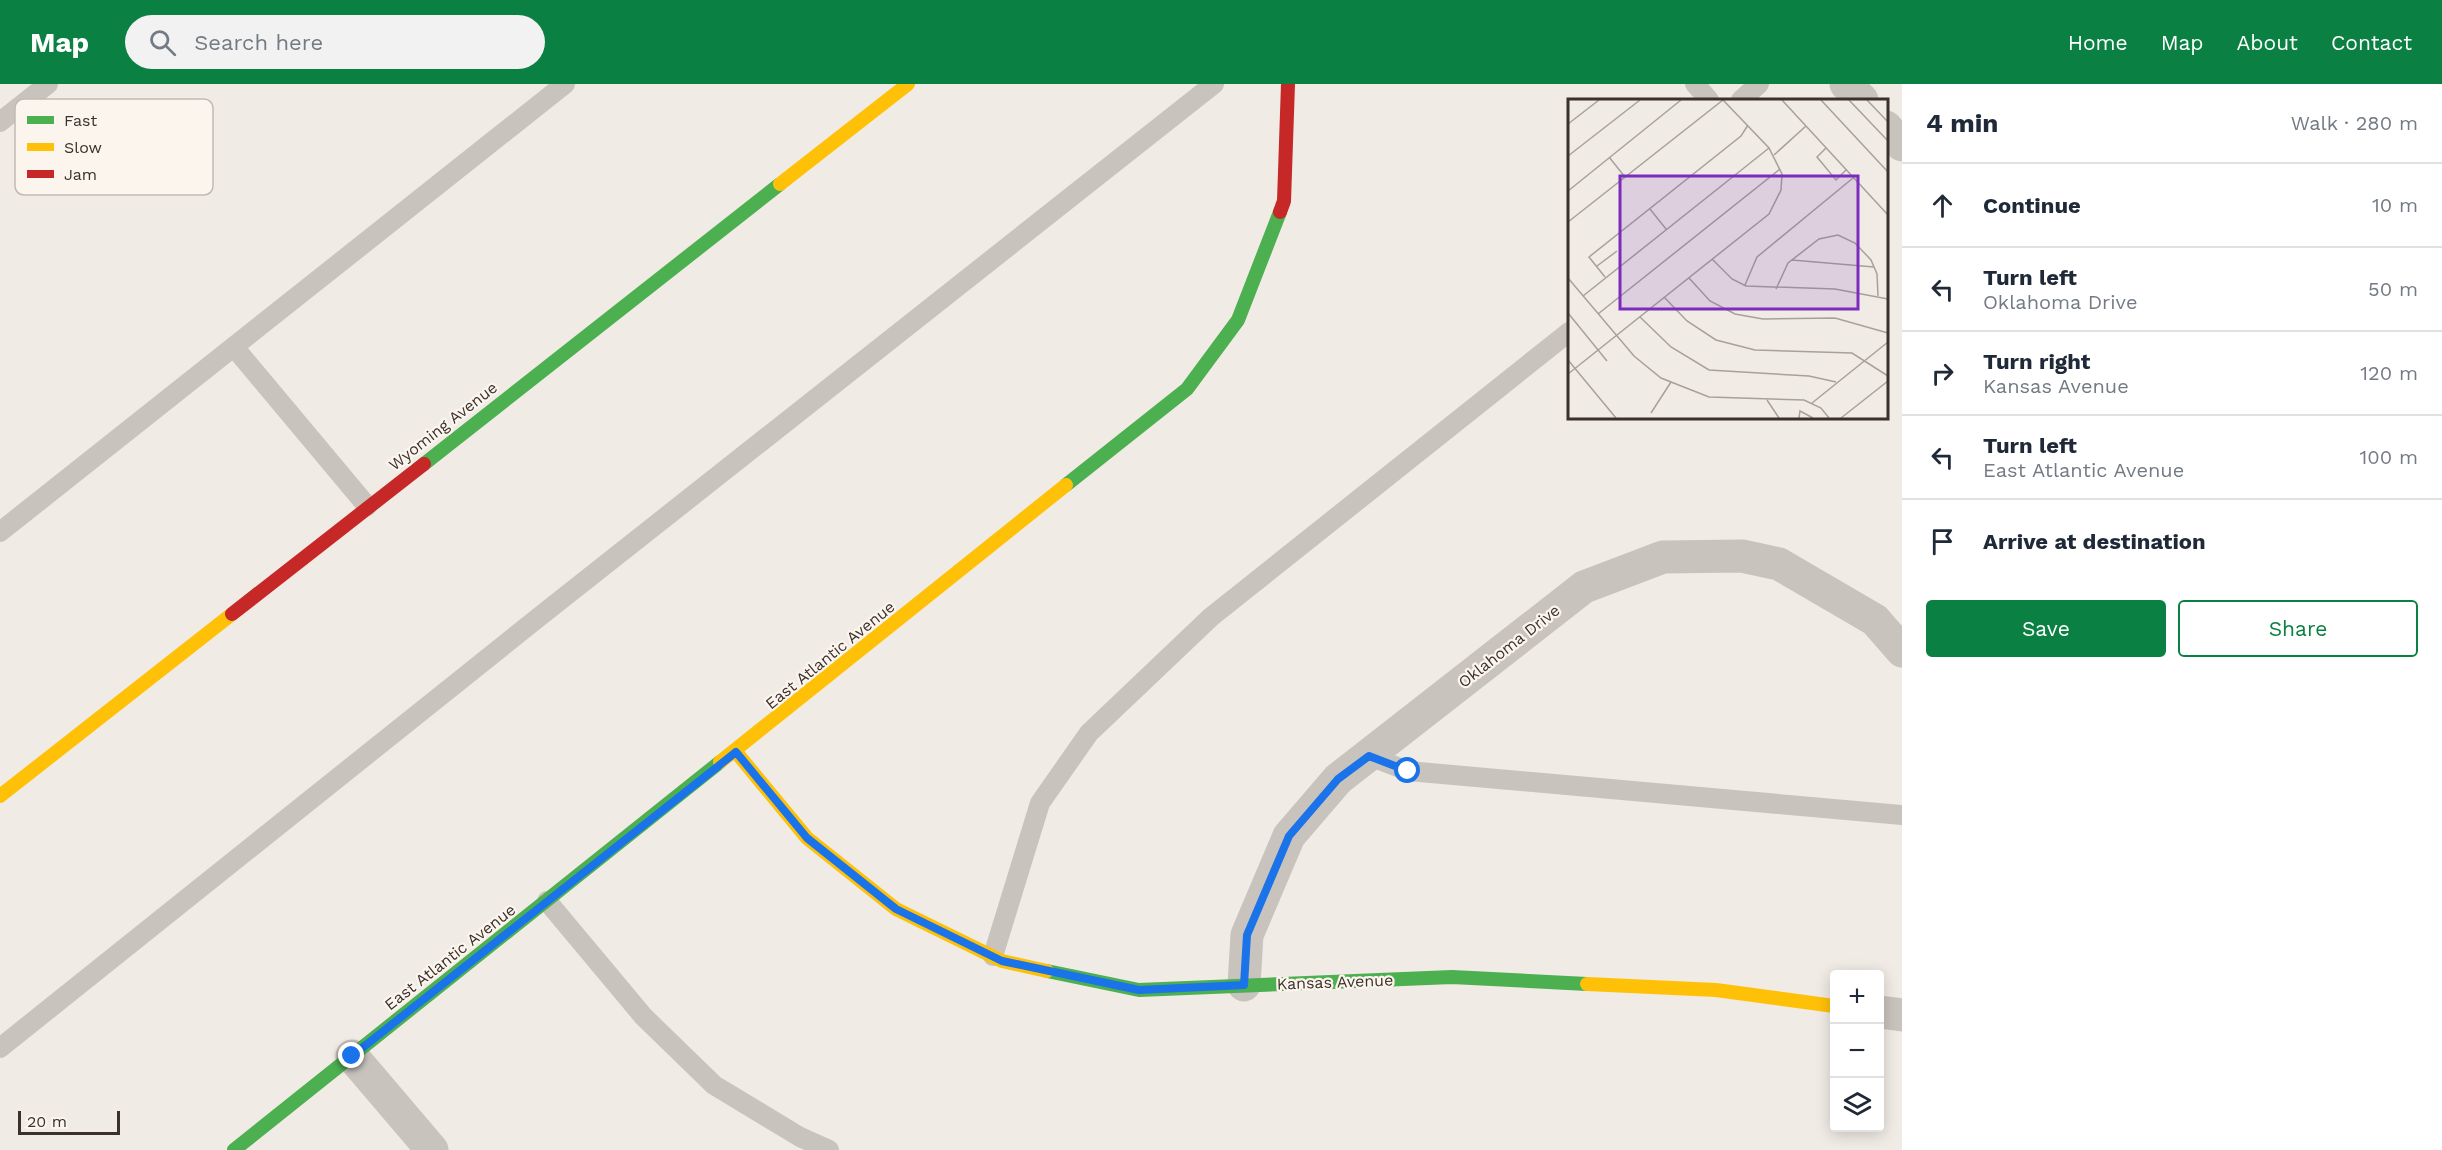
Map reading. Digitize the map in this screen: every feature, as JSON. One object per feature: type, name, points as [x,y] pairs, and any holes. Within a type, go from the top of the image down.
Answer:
[{"type":"street","name":"Wyoming Avenue","points":[[0,796],[908,84]]},
{"type":"street","name":"East Atlantic Avenue","points":[[234,1150],[736,752],[1187,389],[1238,320],[1284,201],[1288,84]]},
{"type":"street","points":[[1887,128],[1902,145]]},
{"type":"street","name":"Oklahoma Drive","points":[[1244,985],[1247,935],[1289,836],[1338,779],[1584,587],[1663,557],[1742,556],[1779,564],[1875,620],[1902,651]]},
{"type":"street","name":"Kansas Avenue","points":[[736,752],[807,838],[896,909],[1002,961],[1139,990],[1452,977],[1716,990],[1830,1005]]},
{"type":"street","points":[[1884,1013],[1902,1015]]},
{"type":"street","points":[[352,1056],[432,1150]]},
{"type":"lane","points":[[0,532],[565,84]]},
{"type":"lane","points":[[0,1048],[548,609],[1214,84]]},
{"type":"lane","points":[[1695,84],[1708,99]]},
{"type":"lane","points":[[1742,99],[1759,84]]},
{"type":"lane","points":[[26,99],[40,86]]},
{"type":"lane","points":[[0,122],[15,108]]},
{"type":"lane","points":[[993,956],[1040,802],[1089,733],[1211,617],[1568,333]]},
{"type":"lane","points":[[234,347],[367,506]]},
{"type":"lane","points":[[1369,756],[1408,771],[1902,815]]},
{"type":"lane","points":[[547,901],[643,1016],[714,1085],[800,1137],[829,1150]]},
{"type":"traffic: fast","points":[[424,464],[780,184]]},
{"type":"traffic: fast","points":[[1066,485],[1187,389],[1238,320],[1280,212]]},
{"type":"traffic: fast","points":[[234,1150],[720,762]]},
{"type":"traffic: fast","points":[[1047,971],[1139,990],[1452,977],[1587,984]]},
{"type":"traffic: slow","points":[[780,184],[908,84]]},
{"type":"traffic: slow","points":[[720,762],[1066,485]]},
{"type":"traffic: slow","points":[[0,796],[232,614]]},
{"type":"traffic: slow","points":[[736,752],[807,838],[896,909],[1002,961],[1047,971]]},
{"type":"traffic: slow","points":[[1587,984],[1716,990],[1830,1005]]},
{"type":"traffic: jam","points":[[1280,212],[1284,201],[1288,84]]},
{"type":"traffic: jam","points":[[232,614],[424,464]]},
{"type":"route","points":[[352,1056],[736,752],[807,838],[896,909],[1002,961],[1139,990],[1244,985],[1247,935],[1289,836],[1338,779],[1369,756],[1408,771]]}]
